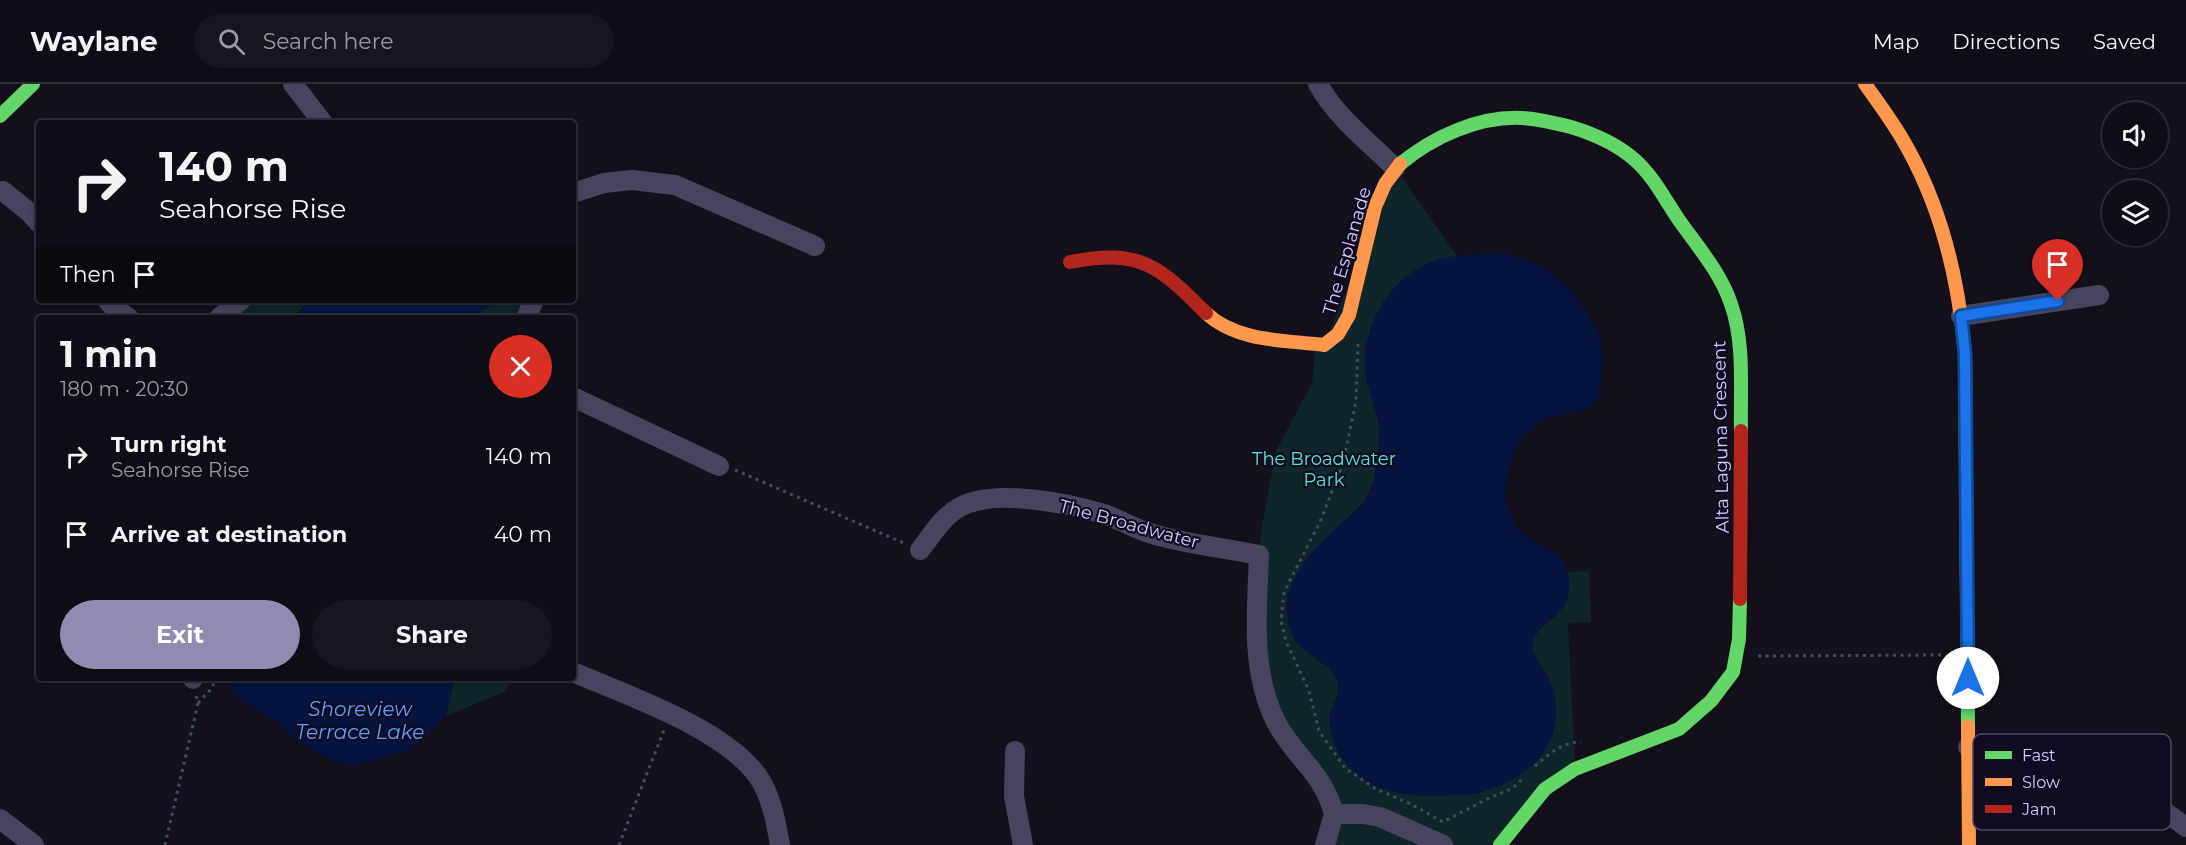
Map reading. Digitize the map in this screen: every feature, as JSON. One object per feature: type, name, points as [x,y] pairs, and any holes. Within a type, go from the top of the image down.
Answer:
[{"type":"street","points":[[0,116],[33,84]]},
{"type":"street","points":[[293,84],[321,120]]},
{"type":"street","points":[[1318,84],[1325,97],[1346,121],[1395,168]]},
{"type":"street","points":[[1865,84],[1896,127],[1925,189],[1973,319],[1979,384]]},
{"type":"street","name":"Alta Laguna Crescent","points":[[1395,168],[1413,153],[1432,142],[1480,123],[1522,118],[1575,127],[1614,144],[1645,170],[1727,292],[1738,333],[1741,427],[1740,627],[1733,672],[1711,701],[1679,729],[1575,769],[1545,789],[1500,845]]},
{"type":"street","points":[[1909,123],[1919,141]]},
{"type":"street","name":"The Esplanade","points":[[1070,262],[1094,256],[1117,256],[1143,262],[1163,272],[1182,288],[1202,312],[1222,325],[1244,334],[1324,345],[1333,342],[1340,333],[1352,307],[1373,212],[1395,168]]},
{"type":"street","points":[[576,193],[604,183],[632,180],[675,185],[815,246]]},
{"type":"street","points":[[3,191],[36,220]]},
{"type":"street","points":[[1973,319],[2099,295]]},
{"type":"street","points":[[110,303],[124,315]]},
{"type":"street","points":[[223,315],[237,303]]},
{"type":"street","points":[[1973,319],[1965,354],[1968,655],[1978,734]]},
{"type":"street","points":[[576,399],[719,466]]},
{"type":"street","name":"The Broadwater","points":[[920,550],[939,525],[959,507],[980,499],[1007,496],[1080,508],[1106,515],[1146,532],[1258,555],[1257,654],[1263,687],[1276,721],[1290,744],[1320,779],[1330,797],[1334,814]]},
{"type":"street","points":[[576,673],[670,714],[719,739],[758,776],[768,796],[780,845]]},
{"type":"street","points":[[1015,751],[1014,796],[1023,845]]},
{"type":"street","points":[[1969,845],[1973,809]]},
{"type":"street","points":[[1325,845],[1334,814],[1363,814],[1380,818],[1443,845]]},
{"type":"street","points":[[2171,816],[2186,827]]},
{"type":"street","points":[[0,819],[34,845]]},
{"type":"path","points":[[1360,337],[1356,401],[1343,463],[1320,522],[1284,592],[1281,621],[1287,641],[1309,691],[1319,731],[1345,768],[1376,789],[1411,804],[1443,822],[1513,788],[1561,745],[1571,742],[1594,745],[1610,755]]},
{"type":"path","points":[[719,466],[743,472],[920,550]]},
{"type":"path","points":[[1735,659],[1763,655],[1968,655]]},
{"type":"path","points":[[165,845],[198,703],[193,681]]},
{"type":"path","points":[[619,845],[670,714]]},
{"type":"green space","name":"The Broadwater Park","points":[[1395,168],[1457,256],[1431,262],[1384,300],[1371,327],[1365,349],[1365,372],[1379,425],[1374,479],[1365,501],[1310,554],[1292,583],[1286,605],[1289,626],[1297,643],[1330,668],[1338,682],[1338,692],[1329,718],[1394,792],[1425,796],[1475,794],[1550,679],[1532,650],[1534,638],[1540,629],[1557,615],[1569,581],[1567,572],[1589,571],[1591,622],[1568,623],[1575,769],[1500,845],[1325,845],[1334,814],[1263,687],[1259,555],[1276,451],[1312,383],[1316,344],[1324,345]]},
{"type":"green space","points":[[237,303],[306,303],[296,315],[223,315]]},
{"type":"green space","points":[[494,303],[533,303],[527,315],[475,315]]},
{"type":"green space","points":[[454,681],[511,681],[506,691],[446,716]]},
{"type":"water","points":[[1500,253],[1535,263],[1562,282],[1590,318],[1599,337],[1601,348],[1601,382],[1597,399],[1585,410],[1551,418],[1529,431],[1515,452],[1505,492],[1505,499],[1518,528],[1523,534],[1560,558],[1568,571],[1569,592],[1565,605],[1538,631],[1532,650],[1553,689],[1556,720],[1548,746],[1540,757],[1531,767],[1507,782],[1467,795],[1405,794],[1386,790],[1367,782],[1345,763],[1335,745],[1330,726],[1330,716],[1338,692],[1336,676],[1326,665],[1296,642],[1289,622],[1287,598],[1303,564],[1329,535],[1357,511],[1370,492],[1373,483],[1378,455],[1379,427],[1365,369],[1369,336],[1382,305],[1403,279],[1416,269],[1431,262],[1456,256]]},
{"type":"water","points":[[306,303],[494,303],[475,315],[296,315]]},
{"type":"water","name":"Shoreview Terrace Lake","points":[[228,681],[454,681],[446,716],[410,750],[358,765],[340,764],[299,743],[279,724],[238,698]]},
{"type":"traffic: fast","points":[[0,116],[33,84]]},
{"type":"traffic: fast","points":[[1400,164],[1427,145],[1457,130],[1505,118],[1534,119],[1571,127],[1605,140],[1628,154],[1654,182],[1709,262],[1727,293],[1735,319],[1740,351],[1741,431]]},
{"type":"traffic: fast","points":[[1963,334],[1968,726]]},
{"type":"traffic: fast","points":[[1500,845],[1545,789],[1575,769],[1679,729],[1711,701],[1733,672],[1739,639],[1740,599]]},
{"type":"traffic: slow","points":[[1865,84],[1903,140],[1929,193],[1951,263],[1963,334]]},
{"type":"traffic: slow","points":[[1206,313],[1232,330],[1246,335],[1324,345],[1338,334],[1349,315],[1375,207],[1385,184],[1400,164]]},
{"type":"traffic: slow","points":[[1968,726],[1969,845]]},
{"type":"traffic: jam","points":[[1070,262],[1114,257],[1147,265],[1175,283],[1206,313]]},
{"type":"traffic: jam","points":[[1740,599],[1741,431]]},
{"type":"route","points":[[1968,678],[1965,354],[1961,316],[2058,301]]}]
